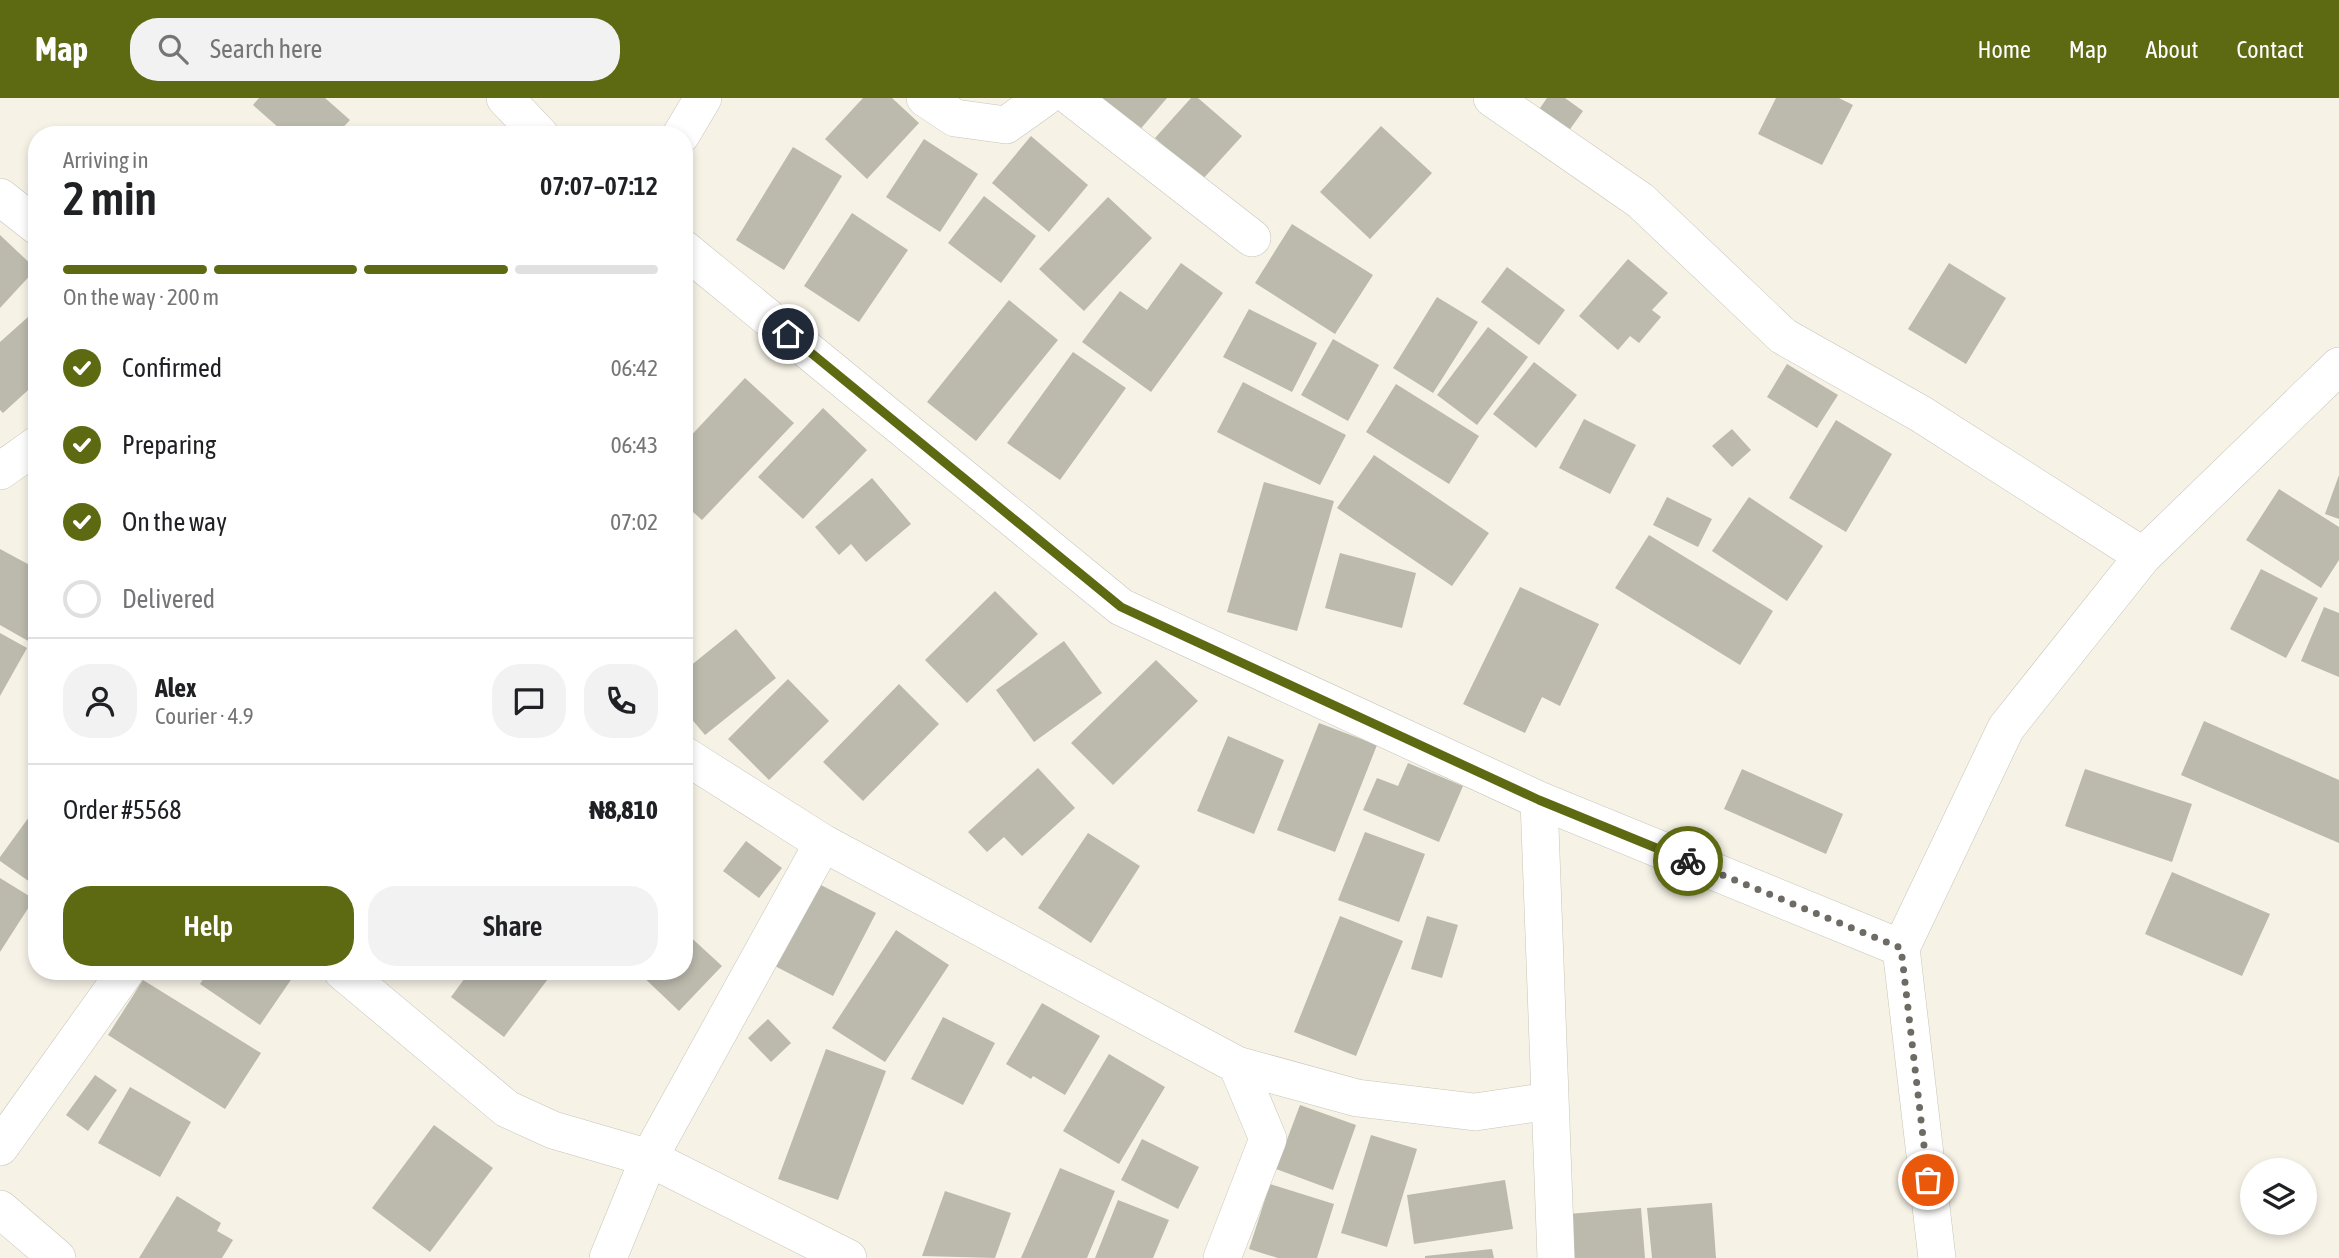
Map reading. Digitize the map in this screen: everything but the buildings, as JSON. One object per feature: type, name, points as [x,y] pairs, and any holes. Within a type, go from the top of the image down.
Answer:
[{"type":"street","points":[[505,98],[531,126]]},
{"type":"street","points":[[686,126],[703,98]]},
{"type":"street","points":[[925,98],[956,118],[1006,125],[1044,98]]},
{"type":"street","points":[[1072,98],[1252,238]]},
{"type":"street","points":[[1492,98],[1641,201],[1783,336],[1921,414],[2143,556]]},
{"type":"street","points":[[0,197],[28,219]]},
{"type":"street","points":[[693,256],[1121,607],[1539,800],[1901,948]]},
{"type":"street","points":[[1937,1258],[1901,948],[2006,728],[2143,556],[2339,366]]},
{"type":"street","points":[[0,471],[28,451]]},
{"type":"street","points":[[693,761],[823,843],[1237,1065],[1357,1098],[1475,1112],[1550,1101]]},
{"type":"street","points":[[1539,800],[1556,1258]]},
{"type":"street","points":[[608,1258],[649,1158],[823,843]]},
{"type":"street","points":[[0,1147],[120,980]]},
{"type":"street","points":[[353,980],[507,1109],[554,1130],[649,1158],[848,1258]]},
{"type":"street","points":[[1222,1258],[1268,1139],[1237,1065]]},
{"type":"street","points":[[0,1209],[57,1258]]},
{"type":"way so far","points":[[1688,861],[1901,948],[1928,1180]]},
{"type":"route","points":[[788,334],[1121,607],[1539,800],[1688,861]]}]
